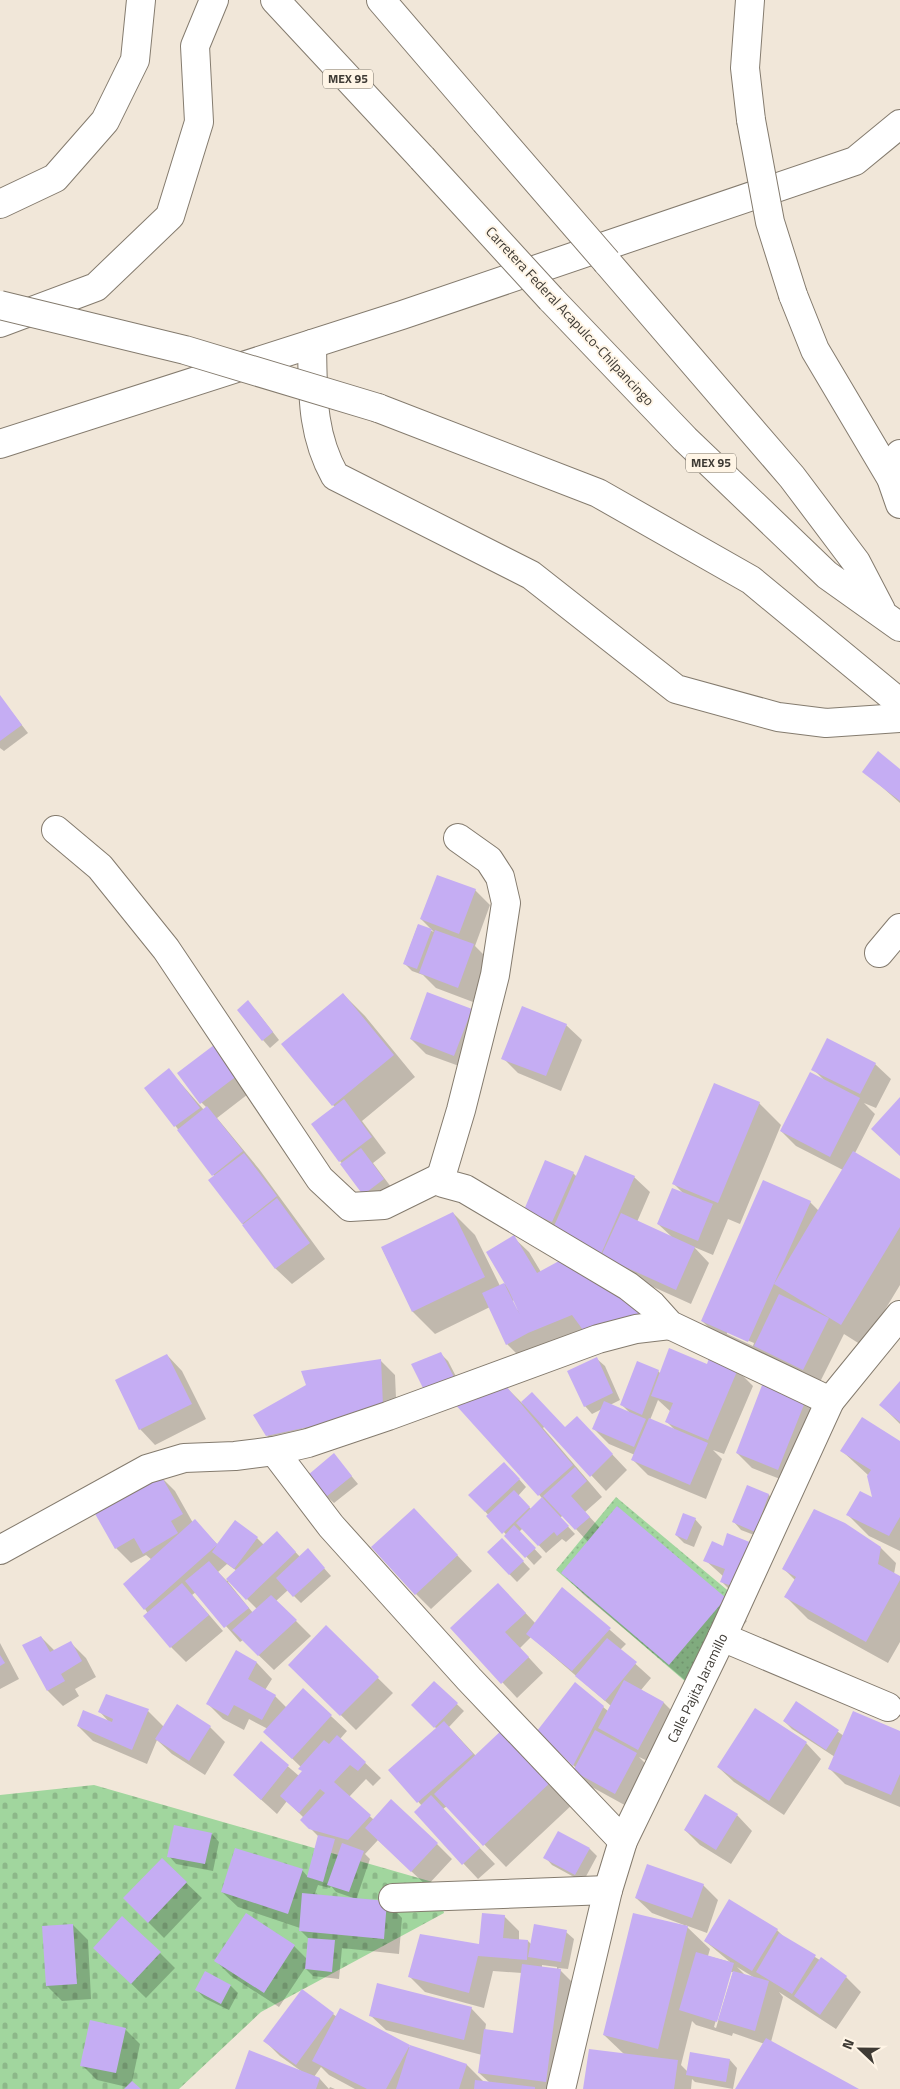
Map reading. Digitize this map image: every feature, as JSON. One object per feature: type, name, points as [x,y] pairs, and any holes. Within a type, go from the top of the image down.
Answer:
[{"type":"main road","points":[[0,204],[55,178],[105,121],[135,60],[141,0]]},
{"type":"main road","points":[[0,323],[96,287],[170,216],[199,122],[195,46],[214,0]]},
{"type":"main road","name":"Carretera Federal Acapulco-Chilpancingo","points":[[275,0],[551,299],[685,439],[827,575],[892,620]]},
{"type":"main road","name":"Carretera Federal Acapulco-Chilpancingo","points":[[381,0],[792,477],[856,562],[892,620]]},
{"type":"main road","points":[[750,0],[745,68],[751,120],[770,222],[793,295],[815,350],[896,466],[900,504]]},
{"type":"main road","points":[[0,444],[312,344],[855,161],[900,124]]},
{"type":"main road","points":[[0,305],[185,350],[378,408],[598,493],[751,580],[900,703]]},
{"type":"main road","points":[[312,344],[314,411],[323,454],[335,476],[531,576],[676,689],[778,717],[826,723],[900,718]]},
{"type":"main road","points":[[56,830],[100,867],[166,949],[320,1179],[350,1207],[384,1206],[441,1177]]},
{"type":"main road","points":[[458,838],[489,860],[500,877],[506,902],[495,975],[461,1110],[441,1177],[443,1183],[465,1189],[628,1286],[652,1306],[670,1325],[830,1401]]},
{"type":"main road","points":[[879,953],[900,928]]},
{"type":"main road","name":"Calle Pajita Jaramillo","points":[[561,2089],[608,1890],[623,1841],[722,1636],[830,1401],[900,1316]]},
{"type":"main road","points":[[0,1550],[148,1469],[184,1458],[235,1456],[274,1451],[308,1443],[388,1416],[598,1339],[636,1329],[670,1325]]},
{"type":"main road","points":[[274,1451],[331,1526],[469,1679],[623,1841]]},
{"type":"main road","points":[[722,1636],[888,1707]]},
{"type":"main road","points":[[393,1898],[608,1890]]},
{"type":"green space","points":[[616,1497],[738,1599],[687,1683],[556,1570]]},
{"type":"green space","points":[[94,1785],[436,1883],[444,1913],[261,2012],[179,2089],[0,2089],[0,1795]]},
{"type":"building","points":[[0,695],[22,725],[0,741]]},
{"type":"building","points":[[878,751],[900,769],[900,801],[862,772]]},
{"type":"building","points":[[437,875],[476,889],[459,934],[420,919]]},
{"type":"building","points":[[418,924],[432,929],[417,969],[403,964]]},
{"type":"building","points":[[435,930],[474,944],[458,988],[419,973]]},
{"type":"building","points":[[427,992],[472,1009],[454,1056],[410,1039]]},
{"type":"building","points":[[343,993],[394,1055],[332,1106],[281,1044]]},
{"type":"building","points":[[248,1000],[273,1032],[262,1041],[237,1010]]},
{"type":"building","points":[[522,1006],[567,1024],[546,1076],[501,1059]]},
{"type":"building","points":[[827,1038],[876,1063],[860,1094],[811,1070]]},
{"type":"building","points":[[214,1045],[238,1075],[200,1104],[177,1073]]},
{"type":"building","points":[[169,1068],[200,1108],[174,1127],[144,1088]]},
{"type":"building","points":[[810,1072],[860,1098],[830,1157],[780,1131]]},
{"type":"building","points":[[714,1083],[760,1102],[718,1203],[672,1184]]},
{"type":"building","points":[[900,1097],[900,1156],[871,1129]]},
{"type":"building","points":[[344,1099],[372,1137],[339,1162],[311,1124]]},
{"type":"building","points":[[207,1106],[243,1151],[212,1176],[177,1130]]},
{"type":"building","points":[[361,1148],[384,1179],[363,1195],[340,1164]]},
{"type":"building","points":[[853,1151],[900,1179],[900,1227],[841,1325],[774,1284]]},
{"type":"building","points":[[244,1153],[277,1196],[242,1224],[208,1180]]},
{"type":"building","points":[[585,1155],[635,1176],[601,1254],[551,1233]]},
{"type":"building","points":[[545,1160],[574,1172],[552,1222],[524,1210]]},
{"type":"building","points":[[763,1180],[811,1201],[748,1342],[701,1321]]},
{"type":"building","points":[[672,1188],[713,1204],[698,1241],[657,1224]]},
{"type":"building","points":[[277,1198],[310,1243],[275,1269],[242,1225]]},
{"type":"building","points":[[453,1212],[485,1277],[412,1312],[381,1247]]},
{"type":"building","points":[[621,1213],[695,1247],[676,1290],[601,1256]]},
{"type":"building","points":[[514,1235],[537,1273],[570,1255],[644,1312],[583,1330],[572,1315],[528,1333],[506,1345],[482,1293],[504,1283],[520,1315],[509,1291],[486,1252]]},
{"type":"building","points":[[779,1294],[829,1318],[803,1370],[754,1346]]},
{"type":"building","points":[[669,1348],[707,1364],[709,1358],[738,1369],[708,1440],[665,1422],[673,1403],[651,1396]]},
{"type":"building","points":[[441,1352],[456,1381],[424,1390],[411,1364]]},
{"type":"building","points":[[167,1354],[192,1404],[139,1430],[115,1380]]},
{"type":"building","points":[[597,1357],[613,1393],[584,1407],[567,1371]]},
{"type":"building","points":[[381,1359],[383,1406],[336,1421],[266,1436],[253,1415],[306,1385],[301,1371]]},
{"type":"building","points":[[637,1361],[659,1370],[642,1415],[620,1405]]},
{"type":"building","points":[[500,1379],[573,1465],[538,1496],[453,1402]]},
{"type":"building","points":[[764,1380],[807,1397],[778,1470],[736,1453]]},
{"type":"building","points":[[900,1381],[900,1422],[879,1405]]},
{"type":"building","points":[[532,1392],[565,1427],[577,1416],[613,1454],[590,1477],[521,1402]]},
{"type":"building","points":[[604,1401],[646,1419],[634,1447],[592,1429]]},
{"type":"building","points":[[862,1417],[900,1441],[900,1517],[889,1536],[846,1515],[860,1491],[872,1497],[867,1476],[871,1470],[840,1451]]},
{"type":"building","points":[[649,1418],[708,1443],[690,1485],[631,1460]]},
{"type":"building","points":[[334,1453],[352,1476],[326,1497],[308,1475]]},
{"type":"building","points":[[504,1462],[520,1479],[485,1512],[468,1495]]},
{"type":"building","points":[[575,1467],[587,1481],[571,1496],[590,1517],[575,1530],[543,1496]]},
{"type":"building","points":[[160,1474],[183,1514],[171,1521],[178,1533],[143,1554],[134,1538],[115,1549],[94,1512]]},
{"type":"building","points":[[747,1485],[769,1494],[755,1532],[732,1522]]},
{"type":"building","points":[[514,1490],[530,1507],[502,1534],[486,1516]]},
{"type":"building","points":[[542,1497],[569,1526],[557,1536],[554,1532],[538,1546],[516,1523]]},
{"type":"building","points":[[617,1506],[726,1598],[669,1665],[561,1573]]},
{"type":"building","points":[[414,1508],[458,1555],[415,1595],[371,1547]]},
{"type":"building","points":[[814,1509],[845,1523],[881,1547],[878,1564],[900,1576],[900,1580],[866,1642],[784,1597],[796,1577],[782,1569]]},
{"type":"building","points":[[683,1513],[696,1518],[687,1540],[675,1535]]},
{"type":"building","points":[[195,1519],[217,1544],[235,1520],[258,1537],[234,1569],[212,1552],[217,1545],[144,1610],[123,1584]]},
{"type":"building","points":[[514,1525],[536,1548],[525,1558],[504,1536]]},
{"type":"building","points":[[277,1531],[296,1552],[246,1600],[226,1579]]},
{"type":"building","points":[[727,1533],[752,1543],[735,1587],[720,1582],[725,1569],[703,1561],[712,1541],[723,1546]]},
{"type":"building","points":[[502,1538],[524,1561],[509,1575],[487,1552]]},
{"type":"building","points":[[308,1548],[325,1568],[293,1597],[276,1578]]},
{"type":"building","points":[[209,1561],[249,1608],[224,1628],[185,1581]]},
{"type":"building","points":[[182,1583],[209,1615],[170,1648],[143,1616]]},
{"type":"building","points":[[498,1583],[526,1613],[505,1632],[529,1657],[501,1684],[450,1628]]},
{"type":"building","points":[[562,1587],[611,1628],[572,1671],[526,1634]]},
{"type":"building","points":[[271,1595],[297,1620],[258,1656],[232,1630]]},
{"type":"building","points":[[326,1625],[379,1677],[340,1716],[288,1665]]},
{"type":"building","points":[[41,1636],[50,1652],[71,1641],[82,1661],[61,1674],[65,1681],[47,1691],[22,1645]]},
{"type":"building","points":[[607,1638],[637,1662],[605,1701],[575,1676]]},
{"type":"building","points":[[236,1650],[257,1662],[248,1679],[276,1695],[262,1720],[234,1705],[228,1716],[206,1704]]},
{"type":"building","points":[[0,1655],[5,1663],[0,1666]]},
{"type":"building","points":[[624,1680],[664,1702],[638,1750],[598,1728]]},
{"type":"building","points":[[434,1681],[458,1703],[434,1728],[411,1705]]},
{"type":"building","points":[[575,1682],[604,1706],[573,1766],[537,1731]]},
{"type":"building","points":[[303,1688],[332,1715],[292,1759],[263,1732]]},
{"type":"building","points":[[106,1694],[149,1709],[132,1750],[77,1726],[83,1710],[112,1722],[113,1719],[98,1712]]},
{"type":"building","points":[[796,1701],[839,1730],[826,1750],[783,1721]]},
{"type":"building","points":[[177,1704],[211,1726],[189,1761],[155,1739]]},
{"type":"building","points":[[755,1708],[807,1742],[769,1801],[717,1767]]},
{"type":"building","points":[[853,1711],[900,1731],[900,1774],[891,1795],[828,1769]]},
{"type":"building","points":[[444,1721],[473,1754],[417,1803],[388,1770]]},
{"type":"building","points":[[504,1728],[553,1780],[483,1846],[434,1794]]},
{"type":"building","points":[[595,1730],[637,1753],[615,1794],[573,1771]]},
{"type":"building","points":[[337,1735],[366,1762],[358,1771],[350,1765],[334,1782],[371,1815],[348,1840],[309,1829],[300,1820],[325,1793],[320,1789],[299,1813],[280,1796],[302,1771],[298,1769],[324,1740],[329,1744]]},
{"type":"building","points":[[261,1741],[289,1765],[261,1800],[233,1775]]},
{"type":"building","points":[[705,1794],[738,1814],[716,1850],[684,1830]]},
{"type":"building","points":[[431,1795],[480,1848],[462,1865],[414,1812]]},
{"type":"building","points":[[391,1799],[438,1843],[411,1872],[365,1828]]},
{"type":"building","points":[[174,1825],[212,1833],[205,1864],[167,1857]]},
{"type":"building","points":[[558,1831],[590,1848],[575,1875],[543,1858]]},
{"type":"building","points":[[318,1835],[335,1839],[323,1882],[307,1877]]},
{"type":"building","points":[[342,1843],[364,1851],[349,1892],[327,1885]]},
{"type":"building","points":[[235,1848],[303,1869],[288,1914],[221,1892]]},
{"type":"building","points":[[162,1858],[187,1882],[148,1923],[123,1898]]},
{"type":"building","points":[[647,1864],[704,1884],[692,1918],[635,1898]]},
{"type":"building","points":[[302,1893],[387,1901],[384,1939],[299,1931]]},
{"type":"building","points":[[729,1899],[778,1929],[752,1971],[704,1941]]},
{"type":"building","points":[[246,1913],[295,1945],[264,1993],[214,1961]]},
{"type":"building","points":[[482,1913],[505,1915],[503,1938],[528,1940],[527,1960],[478,1956],[469,1993],[408,1977],[420,1934],[479,1944]]},
{"type":"building","points":[[633,1913],[688,1926],[658,2049],[603,2035]]},
{"type":"building","points":[[122,1916],[161,1952],[131,1984],[93,1948]]},
{"type":"building","points":[[73,1924],[77,1984],[46,1986],[42,1926]]},
{"type":"building","points":[[534,1924],[567,1930],[561,1962],[528,1957]]},
{"type":"building","points":[[779,1933],[816,1955],[792,1994],[756,1972]]},
{"type":"building","points":[[308,1938],[335,1940],[332,1972],[305,1969]]},
{"type":"building","points":[[696,1952],[734,1963],[717,2022],[679,2010]]},
{"type":"building","points":[[821,1957],[847,1976],[820,2015],[794,1996]]},
{"type":"building","points":[[522,1964],[561,1969],[546,2082],[478,2073],[484,2029],[513,2033]]},
{"type":"building","points":[[205,1971],[231,1985],[221,2004],[195,1990]]},
{"type":"building","points":[[733,1971],[769,1981],[755,2031],[718,2020]]},
{"type":"building","points":[[377,1983],[472,2007],[464,2040],[369,2016]]},
{"type":"building","points":[[302,1989],[334,2013],[296,2065],[263,2041]]},
{"type":"building","points":[[340,2008],[410,2045],[386,2089],[367,2089],[312,2061]]},
{"type":"building","points":[[90,2020],[126,2028],[116,2073],[80,2066]]},
{"type":"building","points":[[766,2038],[859,2089],[735,2089]]},
{"type":"building","points":[[410,2045],[467,2064],[459,2089],[396,2089]]},
{"type":"building","points":[[589,2049],[678,2060],[674,2089],[583,2089]]},
{"type":"building","points":[[249,2050],[320,2078],[316,2089],[235,2089]]},
{"type":"building","points":[[690,2052],[730,2059],[726,2082],[686,2075]]},
{"type":"building","points":[[475,2080],[535,2087],[535,2089],[474,2089]]},
{"type":"building","points":[[132,2081],[141,2089],[124,2089]]}]
